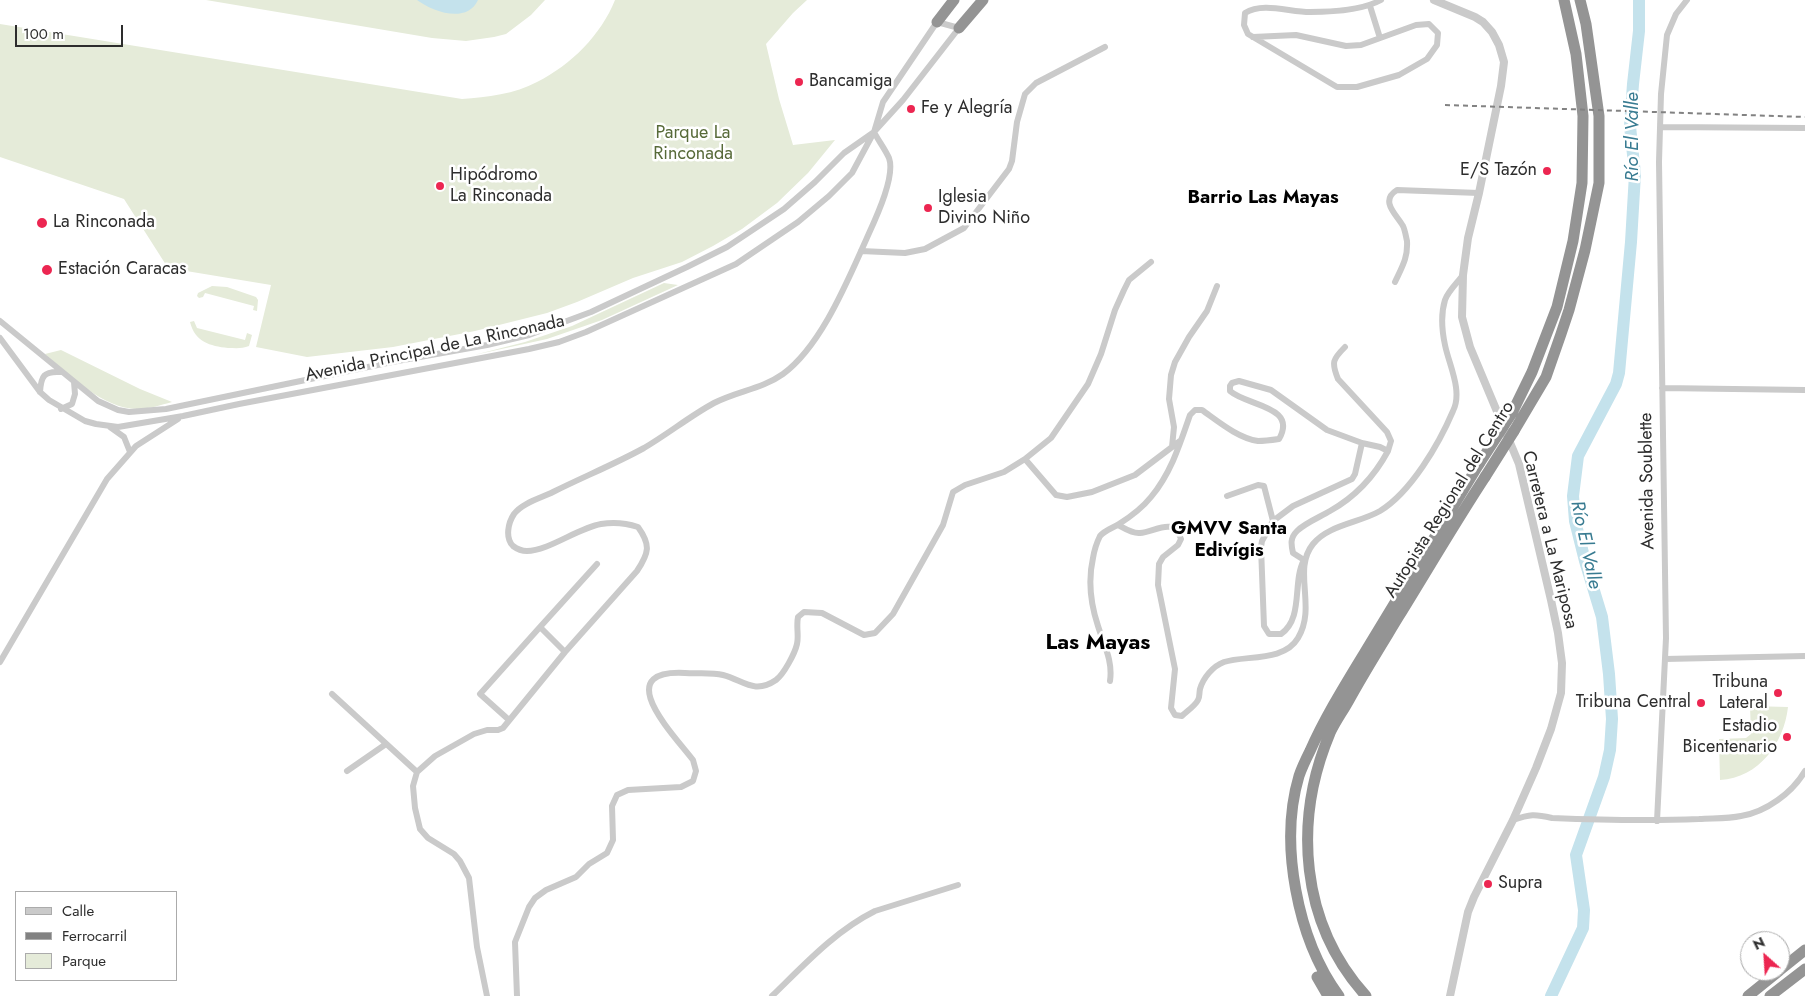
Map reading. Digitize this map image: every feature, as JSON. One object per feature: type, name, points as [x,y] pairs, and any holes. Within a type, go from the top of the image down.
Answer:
[{"type":"highway","points":[[938,22],[954,0]]},
{"type":"highway","points":[[959,28],[983,0]]},
{"type":"highway","name":"Autopista Regional del Centro","points":[[1339,996],[1319,965],[1294,889],[1291,843],[1294,801],[1299,775],[1323,722],[1479,464],[1512,413],[1532,372],[1557,307],[1573,241],[1582,183],[1583,116],[1576,54],[1564,0]]},
{"type":"highway","name":"Autopista Regional del Centro","points":[[1366,996],[1342,966],[1331,945],[1313,892],[1307,846],[1312,802],[1321,758],[1331,732],[1365,672],[1546,377],[1562,334],[1585,250],[1599,183],[1599,116],[1586,24],[1580,0]]},
{"type":"highway","points":[[1298,905],[1296,916],[1298,930],[1312,968],[1328,996]]},
{"type":"highway","points":[[1790,963],[1805,950]]},
{"type":"highway","points":[[1770,996],[1805,969]]},
{"type":"highway","points":[[1748,996],[1767,981]]},
{"type":"street","name":"Avenida Principal de La Rinconada","points":[[0,338],[40,392],[49,400],[85,421],[118,427],[139,425],[558,342],[586,332],[736,264],[767,244],[829,196],[852,173],[874,132],[883,102],[938,22],[947,0]]},
{"type":"street","points":[[1253,37],[1296,35],[1346,46],[1361,45],[1416,25],[1429,24],[1438,33],[1437,44],[1427,59],[1398,75],[1356,87],[1336,86],[1253,37],[1248,34],[1244,24],[1245,13],[1254,8],[1309,12],[1370,6],[1382,0]]},
{"type":"street","name":"Carretera a La Mariposa","points":[[1434,0],[1483,22],[1492,32],[1504,62],[1501,86],[1468,238],[1463,275],[1462,317],[1470,347],[1519,464],[1556,624],[1562,663],[1560,693],[1550,730],[1536,768],[1513,820],[1474,896],[1466,920],[1450,996]]},
{"type":"street","name":"Avenida Soublette","points":[[1658,821],[1665,659],[1659,162],[1662,127],[1661,94],[1667,35],[1676,14],[1687,0]]},
{"type":"street","points":[[1370,6],[1380,38]]},
{"type":"street","points":[[938,22],[959,28]]},
{"type":"street","name":"Avenida Principal de La Rinconada","points":[[0,321],[40,352],[60,372],[98,401],[124,411],[138,412],[166,409],[529,334],[591,312],[727,247],[784,209],[844,153],[874,132],[903,100],[959,28]]},
{"type":"street","points":[[861,251],[905,253],[925,249],[964,228],[1009,169],[1012,161],[1017,122],[1025,94],[1036,84],[1105,47]]},
{"type":"street","points":[[1662,127],[1805,128]]},
{"type":"street","points":[[487,996],[477,947],[469,878],[454,854],[428,838],[420,829],[415,808],[413,786],[417,772],[435,756],[474,734],[503,728],[565,652],[637,571],[646,558],[648,545],[638,527],[631,524],[615,523],[600,524],[534,550],[521,551],[512,545],[509,539],[508,531],[513,515],[535,500],[644,448],[716,402],[759,387],[784,373],[798,360],[815,338],[837,303],[880,209],[890,173],[890,159],[874,132]]},
{"type":"street","points":[[1395,282],[1407,256],[1407,239],[1404,227],[1392,211],[1390,198],[1392,194],[1397,190],[1479,193]]},
{"type":"street","points":[[517,996],[515,942],[529,907],[535,898],[546,890],[576,877],[589,864],[607,853],[613,840],[612,806],[617,795],[628,790],[681,787],[693,781],[696,770],[694,760],[651,703],[649,689],[651,681],[659,675],[674,672],[722,675],[751,687],[774,681],[782,676],[798,643],[798,617],[804,612],[822,612],[864,635],[876,633],[894,614],[943,525],[953,492],[965,485],[1004,472],[1025,459],[1051,438],[1088,384],[1101,354],[1114,310],[1129,280],[1151,262]]},
{"type":"street","points":[[1362,443],[1355,474],[1352,479],[1293,506],[1274,521],[1262,541],[1264,626],[1269,634],[1281,634],[1290,626],[1298,591],[1299,570],[1312,545],[1320,537],[1333,530],[1355,523],[1380,511],[1404,490],[1422,467],[1443,430],[1454,409],[1456,398],[1453,372],[1445,345],[1443,323],[1446,298],[1463,275]]},
{"type":"street","points":[[1172,447],[1174,427],[1169,399],[1171,375],[1175,362],[1189,336],[1204,316],[1217,286]]},
{"type":"street","points":[[1304,560],[1293,553],[1291,543],[1298,530],[1339,506],[1359,491],[1379,468],[1391,441],[1388,432],[1338,379],[1333,365],[1334,358],[1345,347]]},
{"type":"street","points":[[40,392],[43,376],[53,371],[60,372]]},
{"type":"street","points":[[1110,681],[1108,650],[1094,610],[1091,586],[1093,559],[1100,537],[1150,499],[1160,486],[1175,459],[1190,415],[1195,410],[1202,410],[1238,434],[1248,438],[1260,441],[1278,439],[1284,426],[1281,416],[1266,407],[1235,396],[1230,391],[1230,386],[1232,383],[1239,381],[1272,390],[1327,430],[1388,451]]},
{"type":"street","points":[[62,409],[72,404],[74,399],[74,382]]},
{"type":"street","points":[[1662,388],[1805,390]]},
{"type":"street","points":[[0,662],[107,478],[130,452],[155,433],[183,416]]},
{"type":"street","points":[[108,426],[124,437],[130,452]]},
{"type":"street","points":[[1025,459],[1056,495],[1067,497],[1092,492],[1135,475],[1181,440]]},
{"type":"street","points":[[1227,496],[1258,485],[1264,486],[1274,521]]},
{"type":"street","points":[[1118,525],[1139,534],[1167,526],[1175,528],[1180,533],[1181,539],[1178,545],[1163,557],[1159,564],[1158,585],[1175,669],[1171,708],[1175,715],[1182,716],[1199,700],[1202,683],[1212,669],[1223,662],[1269,656],[1282,651],[1297,641],[1305,625],[1307,606],[1304,560]]},
{"type":"street","points":[[509,720],[480,694],[597,564]]},
{"type":"street","points":[[540,627],[565,652]]},
{"type":"street","points":[[1665,659],[1805,656]]},
{"type":"street","points":[[332,694],[417,772]]},
{"type":"street","points":[[347,770],[386,744]]},
{"type":"street","points":[[1513,820],[1529,814],[1582,820],[1658,821],[1742,816],[1763,808],[1781,798],[1792,788],[1805,771]]},
{"type":"street","points":[[772,996],[823,947],[866,915],[958,885]]},
{"type":"green space","points":[[206,0],[545,0],[531,15],[506,34],[466,41],[432,38]]},
{"type":"green space","name":"Hipódromo La Rinconada","points":[[615,0],[807,0],[766,44],[779,99],[793,145],[835,140],[808,173],[777,203],[742,229],[682,262],[633,278],[547,313],[475,331],[393,347],[307,357],[256,347],[271,285],[168,268],[124,199],[0,157],[0,24],[462,99],[510,92],[528,86],[550,75],[584,48],[602,25]]},
{"type":"green space","points":[[664,283],[678,285],[602,320],[547,339],[474,355],[525,342],[572,326]]},
{"type":"green space","points":[[212,286],[227,287],[256,297],[258,300],[257,311],[253,310],[254,306],[205,293],[203,297],[199,298],[197,296],[198,293]]},
{"type":"green space","points":[[194,321],[197,328],[245,340],[247,333],[252,335],[249,346],[228,348],[204,342],[192,329],[190,322]]},
{"type":"green space","points":[[61,350],[140,389],[172,402],[150,408],[137,409],[112,403],[88,389],[45,354]]},
{"type":"green space","points":[[1750,706],[1788,707],[1781,733],[1775,745],[1758,766],[1734,778],[1720,780],[1719,739],[1746,738],[1751,734]]},
{"type":"water","points":[[417,0],[478,0],[466,12],[458,14],[440,12]]},
{"type":"waterway","name":"Río El Valle","points":[[1551,996],[1583,928],[1584,910],[1576,855],[1604,777],[1610,750],[1612,719],[1602,617],[1575,521],[1573,496],[1578,456],[1616,384],[1619,373],[1635,174],[1630,126],[1639,31],[1639,0]]},
{"type":"railway","points":[[1445,105],[1805,117]]},
{"type":"place","name":"Bancamiga","points":[[799,82]]},
{"type":"place","name":"Fe y Alegría","points":[[911,109]]},
{"type":"place","name":"E/S Tazón","points":[[1547,171]]},
{"type":"place","name":"Hipódromo La Rinconada","points":[[440,186]]},
{"type":"place","name":"Iglesia Divino Niño","points":[[928,208]]},
{"type":"place","name":"La Rinconada","points":[[42,223]]},
{"type":"place","name":"Estación Caracas","points":[[47,270]]},
{"type":"place","name":"Tribuna Lateral","points":[[1778,693]]},
{"type":"place","name":"Tribuna Central","points":[[1701,703]]},
{"type":"place","name":"Estadio Bicentenario","points":[[1787,737]]},
{"type":"place","name":"Supra","points":[[1488,884]]},
{"type":"district","name":"Barrio Las Mayas","points":[[1263,198]]},
{"type":"district","name":"GMVV Santa Edivígis","points":[[1229,540]]},
{"type":"district","name":"Las Mayas","points":[[1098,644]]},
{"type":"park label","name":"Parque La Rinconada","points":[[693,144]]}]
